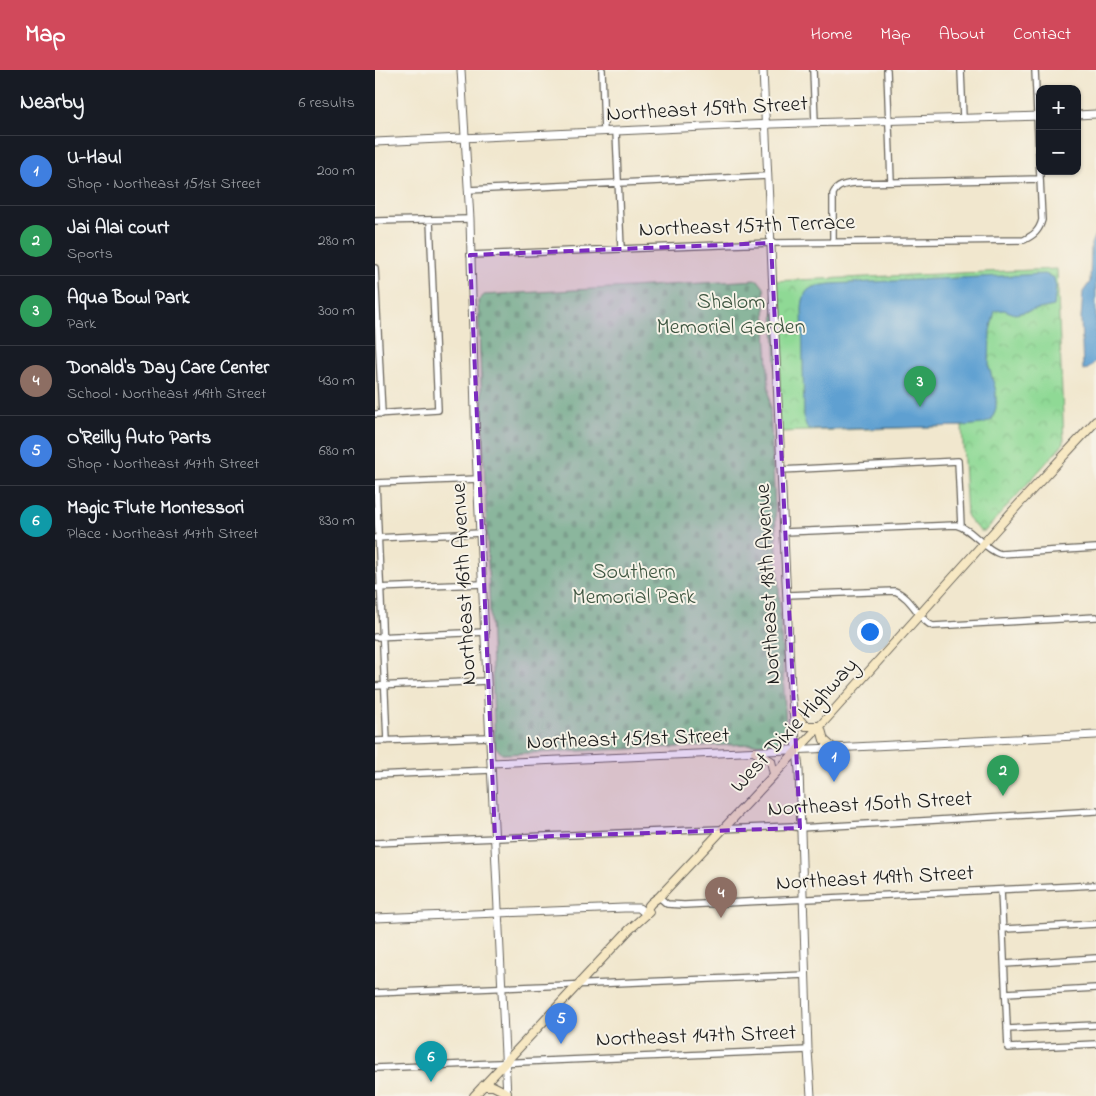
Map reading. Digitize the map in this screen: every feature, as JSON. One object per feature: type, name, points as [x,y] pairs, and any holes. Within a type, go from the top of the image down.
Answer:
[{"type":"main road","name":"West Dixie Highway","points":[[474,1096],[646,913],[654,900],[659,898],[820,726],[1096,421]]},
{"type":"main road","points":[[793,712],[803,725],[807,727],[820,726],[824,740],[833,748]]},
{"type":"main road","points":[[755,752],[771,761],[774,774]]},
{"type":"main road","points":[[483,1086],[493,1086],[507,1094]]},
{"type":"street","name":"Northeast 16th Avenue","points":[[461,70],[470,219],[478,478],[507,1094]]},
{"type":"street","points":[[602,70],[604,132]]},
{"type":"street","name":"Northeast 18th Avenue","points":[[763,70],[787,595],[793,712],[797,750],[811,1096]]},
{"type":"street","points":[[813,70],[815,122]]},
{"type":"street","points":[[887,70],[891,182]]},
{"type":"street","points":[[961,70],[963,118]]},
{"type":"street","points":[[1035,70],[1036,85]]},
{"type":"street","points":[[1081,115],[1096,114]]},
{"type":"street","name":"Northeast 159th Street","points":[[375,142],[815,122],[1036,116]]},
{"type":"street","points":[[833,242],[833,194],[837,188],[855,183],[1040,179],[1038,130]]},
{"type":"street","points":[[616,131],[621,249]]},
{"type":"street","points":[[468,190],[769,176]]},
{"type":"street","name":"Northeast 157th Terrace","points":[[471,255],[771,242],[1024,240],[1035,234],[1040,227],[1040,179]]},
{"type":"street","points":[[375,222],[470,219]]},
{"type":"street","points":[[375,268],[378,414],[438,410],[430,220]]},
{"type":"street","points":[[781,470],[958,461],[961,526]]},
{"type":"street","points":[[387,741],[382,636],[377,588],[375,483],[478,478]]},
{"type":"street","points":[[784,532],[952,524],[961,526],[996,553],[1096,548]]},
{"type":"street","points":[[377,538],[481,533]]},
{"type":"street","points":[[377,588],[483,584]]},
{"type":"street","points":[[787,595],[895,591],[915,607],[928,624],[944,626],[1096,617]]},
{"type":"street","points":[[375,637],[485,632]]},
{"type":"street","points":[[375,686],[487,681]]},
{"type":"street","name":"Northeast 151st Street","points":[[375,775],[491,766],[1096,735]]},
{"type":"street","points":[[375,741],[489,737]]},
{"type":"street","name":"Northeast 150th Street","points":[[375,843],[724,828],[792,826],[800,828],[1096,811]]},
{"type":"street","name":"Northeast 149th Street","points":[[659,898],[667,904],[684,905],[1096,885]]},
{"type":"street","points":[[1001,890],[1008,1048],[1096,1044]]},
{"type":"street","points":[[375,918],[631,908],[639,908],[646,913]]},
{"type":"street","points":[[1003,929],[1096,924]]},
{"type":"street","points":[[1005,964],[1096,958]]},
{"type":"street","points":[[375,993],[806,975]]},
{"type":"street","points":[[1005,993],[1096,988]]},
{"type":"street","points":[[1007,1029],[1096,1025]]},
{"type":"street","name":"Northeast 147th Street","points":[[375,1068],[808,1050]]},
{"type":"highlighted area","points":[[771,243],[800,828],[495,838],[470,255]]},
{"type":"green space","points":[[1057,269],[1064,443],[985,531],[980,531],[967,517],[962,426],[779,432],[772,281]]},
{"type":"green space","name":"Southern Memorial Park","points":[[758,280],[764,288],[786,732],[777,743],[502,754],[495,746],[478,301],[484,295]]},
{"type":"water","points":[[1096,232],[1096,361],[1088,369],[1083,370],[1081,319],[1083,292],[1090,282],[1091,244]]},
{"type":"water","points":[[1045,274],[1054,278],[1056,287],[1054,306],[1015,314],[1004,310],[995,311],[990,331],[989,367],[996,391],[996,408],[992,420],[983,424],[963,426],[813,430],[807,428],[804,419],[802,308],[805,295],[813,287],[830,284]]},
{"type":"place","name":"Aqua Bowl Park","points":[[920,407]]},
{"type":"place","name":"U-Haul","points":[[834,782]]},
{"type":"place","name":"Jai Alai court","points":[[1003,796]]},
{"type":"place","name":"Donald's Day Care Center","points":[[721,918]]},
{"type":"place","name":"O'Reilly Auto Parts","points":[[561,1044]]},
{"type":"place","name":"Magic Flute Montessori","points":[[431,1082]]},
{"type":"park label","name":"Shalom Memorial Garden","points":[[731,316]]}]
